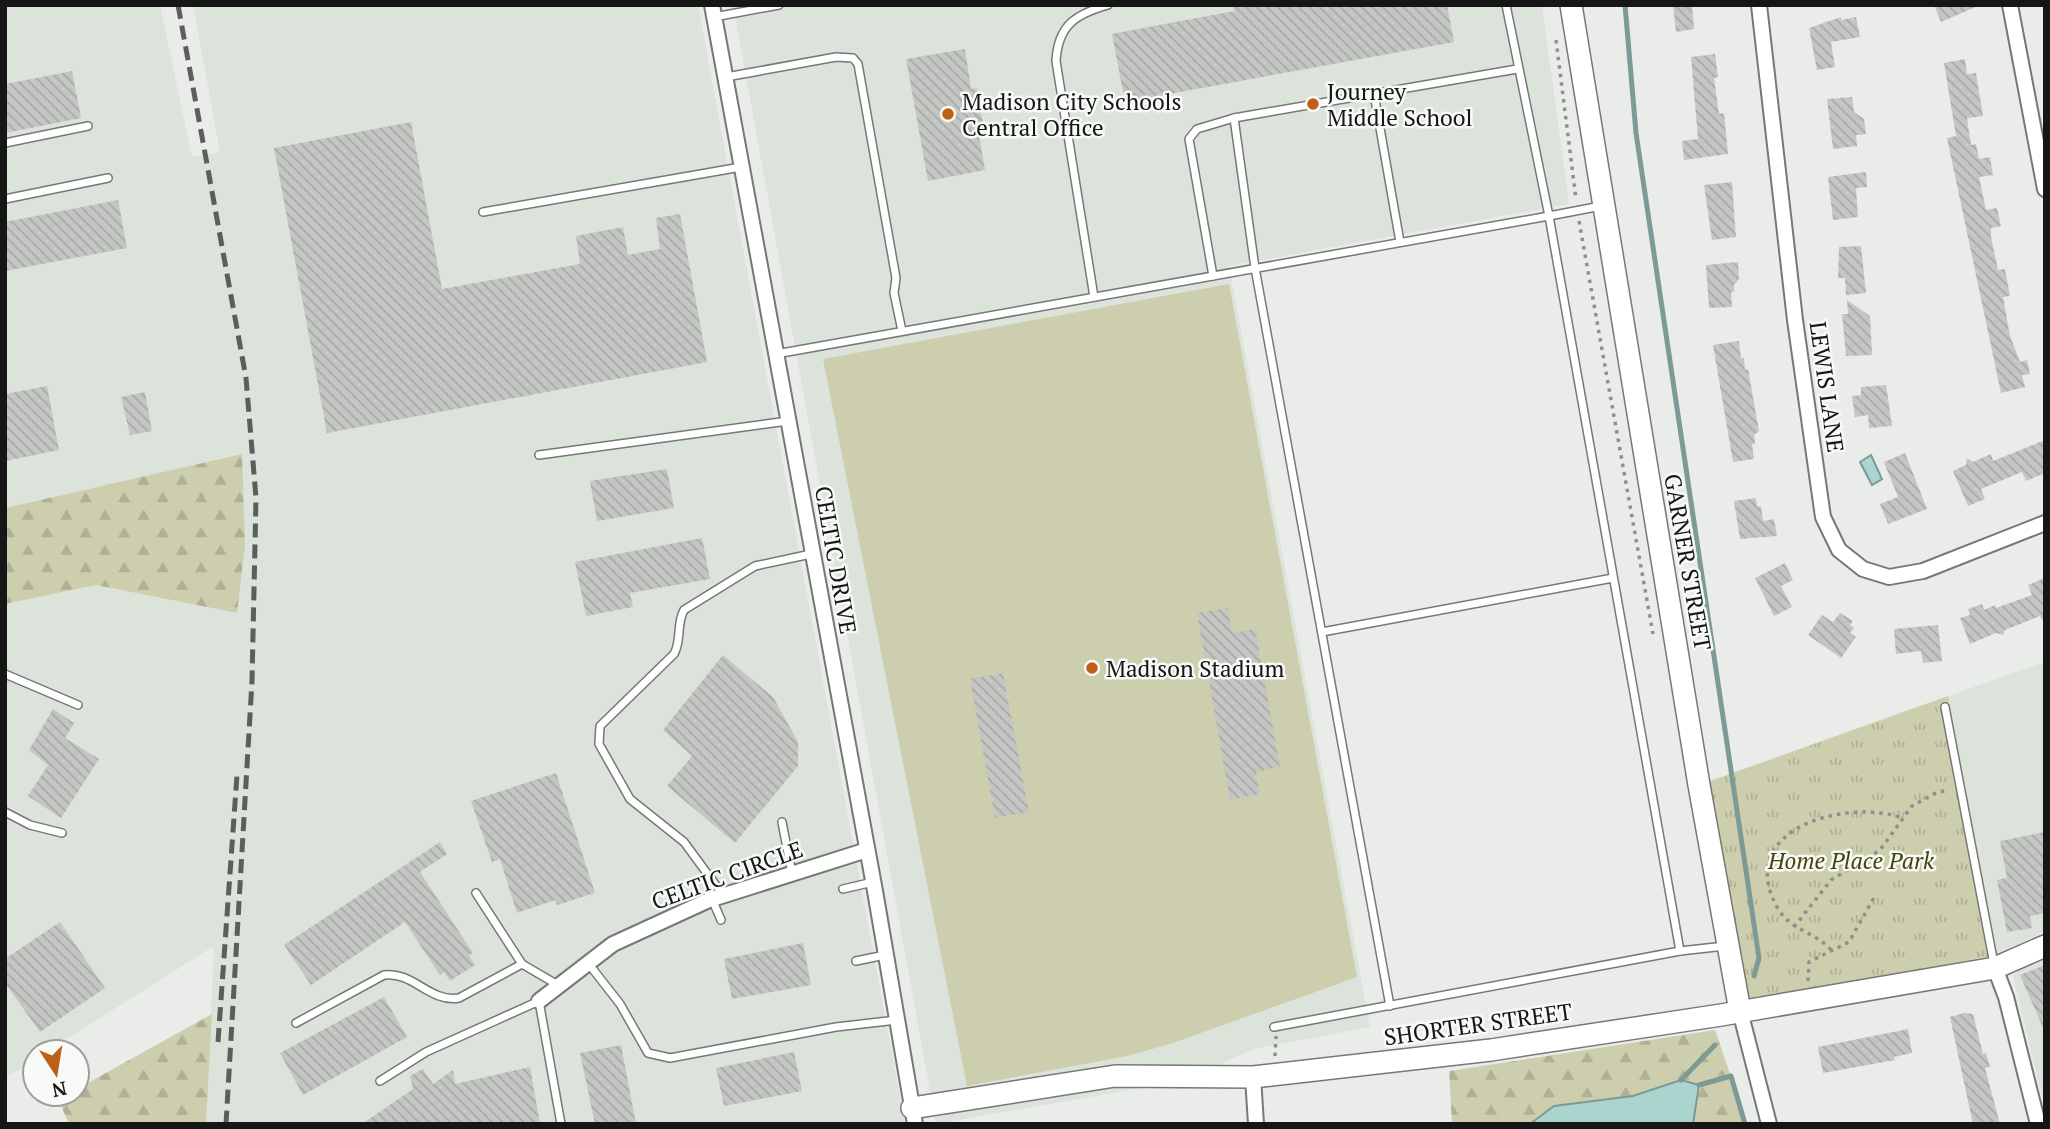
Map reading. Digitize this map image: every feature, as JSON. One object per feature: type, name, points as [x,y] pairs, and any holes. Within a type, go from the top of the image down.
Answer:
[{"type":"street","name":"GARNER STREET","points":[[1571,5],[1602,206],[1727,945],[1740,1011],[1769,1124]]},
{"type":"street","name":"LEWIS LANE","points":[[1759,5],[1795,320],[1821,504],[1823,517],[1839,550],[1863,569],[1889,577],[1923,571],[2045,523]]},
{"type":"street","points":[[2010,5],[2045,189]]},
{"type":"street","name":"CELTIC DRIVE","points":[[713,11],[873,882],[913,1116]]},
{"type":"street","name":"CELTIC CIRCLE","points":[[539,1001],[613,944],[718,897],[867,850]]},
{"type":"street","name":"SHORTER STREET","points":[[913,1116],[1115,1076],[1253,1077],[1491,1050],[1995,968],[2045,946]]},
{"type":"street","points":[[1995,968],[2006,997],[2038,1124]]},
{"type":"street","points":[[1253,1077],[1256,1124]]},
{"type":"lane","points":[[713,11],[779,5]]},
{"type":"lane","points":[[1094,297],[1056,61],[1057,44],[1074,18],[1108,5]]},
{"type":"lane","points":[[1506,5],[1549,216],[1680,951]]},
{"type":"lane","points":[[725,77],[836,57],[853,58],[858,64],[896,278],[894,293],[902,331]]},
{"type":"lane","points":[[1213,276],[1189,139],[1197,129],[1234,118],[1517,69]]},
{"type":"lane","points":[[1374,94],[1400,242]]},
{"type":"lane","points":[[1234,118],[1255,268],[1390,1006]]},
{"type":"lane","points":[[5,143],[88,126]]},
{"type":"lane","points":[[483,212],[741,167]]},
{"type":"lane","points":[[5,199],[108,178]]},
{"type":"lane","points":[[776,354],[1602,206]]},
{"type":"lane","points":[[539,455],[788,421]]},
{"type":"lane","points":[[721,920],[718,897],[684,842],[630,799],[599,744],[600,726],[674,654],[678,646],[680,618],[684,610],[755,566],[811,554]]},
{"type":"lane","points":[[1322,632],[1613,578]]},
{"type":"lane","points":[[5,674],[78,705]]},
{"type":"lane","points":[[1945,707],[1995,968]]},
{"type":"lane","points":[[5,812],[30,825],[62,833]]},
{"type":"lane","points":[[782,822],[792,874]]},
{"type":"lane","points":[[844,889],[873,882]]},
{"type":"lane","points":[[476,893],[522,964],[558,985]]},
{"type":"lane","points":[[1275,1027],[1680,951],[1727,945]]},
{"type":"lane","points":[[856,961],[886,955]]},
{"type":"lane","points":[[588,962],[620,1003],[648,1053],[659,1056],[670,1058],[836,1027],[897,1020]]},
{"type":"lane","points":[[296,1023],[384,975],[398,974],[449,1000],[458,998],[522,964]]},
{"type":"lane","points":[[380,1081],[426,1052],[539,1001],[561,1124]]},
{"type":"path","points":[[1794,928],[1831,880],[1880,850],[1903,818],[1921,800],[1961,788]]},
{"type":"path","points":[[1832,950],[1794,928],[1777,908],[1769,879],[1771,863],[1784,838],[1808,822],[1850,810],[1878,811],[1903,818]]},
{"type":"path","points":[[1808,981],[1809,962],[1854,936],[1876,894]]},
{"type":"shaded area","points":[[5,5],[160,5],[192,157],[220,152],[193,5],[698,5],[905,1124],[206,1124],[214,946],[68,1038],[21,1038],[21,1068],[5,1078],[5,604],[96,585],[236,613],[242,454],[5,508]]},
{"type":"shaded area","points":[[733,5],[1542,5],[1569,204],[1229,266],[1370,1027],[1253,1049],[1186,1080],[936,1124]]},
{"type":"shaded area","points":[[2045,662],[2045,931],[1995,955],[1948,696]]},
{"type":"shaded area","points":[[2045,956],[2045,1096],[2042,1097],[2013,976],[2023,966]]},
{"type":"green space","name":"Madison Stadium","points":[[1229,284],[1357,977],[1170,1044],[1127,1056],[967,1086],[823,359]]},
{"type":"green space","points":[[242,454],[245,545],[237,613],[96,585],[5,604],[5,508]]},
{"type":"green space","name":"Home Place Park","points":[[1948,696],[1995,955],[1751,1003],[1737,1001],[1699,785]]},
{"type":"green space","points":[[212,1014],[206,1124],[69,1124],[62,1108],[91,1108],[91,1081]]},
{"type":"green space","points":[[1715,1030],[1747,1124],[1452,1124],[1449,1071]]},
{"type":"water","points":[[1871,455],[1882,479],[1872,485],[1860,462]]},
{"type":"water","points":[[1681,1080],[1699,1085],[1693,1124],[1530,1124],[1554,1106],[1633,1096]]},
{"type":"building","name":"Journey Middle School","points":[[1233,5],[1447,5],[1454,42],[1125,102],[1112,34],[1234,11]]},
{"type":"building","points":[[1673,5],[1692,5],[1694,29],[1676,32]]},
{"type":"building","points":[[1934,5],[1980,5],[1941,22]]},
{"type":"building","points":[[1841,17],[1841,20],[1856,17],[1860,37],[1831,42],[1835,67],[1817,70],[1809,28]]},
{"type":"building","name":"Madison City Schools Central Office","points":[[965,49],[971,89],[977,88],[984,129],[978,130],[985,170],[928,181],[906,59]]},
{"type":"building","points":[[1715,54],[1718,77],[1714,78],[1719,114],[1724,113],[1728,154],[1684,160],[1682,141],[1698,139],[1691,57]]},
{"type":"building","points":[[1965,59],[1967,74],[1976,73],[1983,116],[1967,118],[1971,145],[1976,144],[1979,159],[1990,157],[1993,175],[1979,177],[1986,210],[1997,208],[2001,226],[1991,228],[1991,237],[1998,270],[2005,269],[2010,296],[2003,297],[2010,336],[2020,362],[2027,360],[2030,374],[2022,375],[2025,387],[2001,393],[1947,138],[1956,136],[1944,63]]},
{"type":"building","points":[[72,71],[81,118],[5,133],[5,84]]},
{"type":"building","points":[[1852,97],[1854,112],[1864,119],[1866,134],[1856,135],[1857,146],[1833,149],[1827,99]]},
{"type":"building","points":[[411,122],[442,289],[580,264],[576,236],[623,227],[628,255],[660,249],[656,218],[680,214],[707,362],[327,433],[274,148]]},
{"type":"building","points":[[1866,172],[1867,187],[1856,188],[1858,217],[1833,220],[1828,177]]},
{"type":"building","points":[[1732,182],[1736,237],[1712,240],[1704,185]]},
{"type":"building","points":[[118,200],[127,248],[5,271],[5,222]]},
{"type":"building","points":[[1861,246],[1866,293],[1846,295],[1845,278],[1838,278],[1839,247]]},
{"type":"building","points":[[1738,262],[1739,279],[1734,285],[1734,292],[1731,292],[1732,307],[1709,308],[1706,265]]},
{"type":"building","points":[[1847,300],[1870,316],[1872,355],[1846,356],[1842,314],[1848,314]]},
{"type":"building","points":[[1739,341],[1741,358],[1744,358],[1745,370],[1748,369],[1759,431],[1754,435],[1755,444],[1752,444],[1754,459],[1733,462],[1713,345]]},
{"type":"building","points":[[1886,385],[1892,426],[1869,428],[1868,415],[1855,417],[1852,396],[1861,395],[1861,387]]},
{"type":"building","points":[[47,386],[59,450],[5,461],[5,394]]},
{"type":"building","points":[[145,392],[152,431],[130,435],[121,397]]},
{"type":"building","points":[[2045,440],[2045,473],[2026,481],[2022,472],[1981,489],[1985,499],[1968,506],[1953,471],[1966,465],[1967,458],[1973,462],[1991,454],[1993,461]]},
{"type":"building","points":[[1905,453],[1927,509],[1888,524],[1880,504],[1898,497],[1884,462]]},
{"type":"building","points":[[667,469],[674,508],[597,521],[590,481]]},
{"type":"building","points":[[1756,498],[1757,507],[1761,506],[1763,521],[1774,519],[1777,536],[1740,539],[1734,501]]},
{"type":"building","points":[[702,538],[710,579],[630,593],[633,607],[586,616],[575,562]]},
{"type":"building","points":[[1785,563],[1793,580],[1781,586],[1792,607],[1774,616],[1755,578]]},
{"type":"building","points":[[2045,578],[2045,625],[2040,616],[2005,630],[2003,635],[1996,633],[1970,644],[1960,618],[1970,615],[1968,609],[1982,604],[1984,610],[1995,605],[1996,608],[2032,595],[2028,585]]},
{"type":"building","points":[[1228,608],[1232,633],[1255,629],[1280,767],[1256,772],[1260,794],[1230,800],[1197,613]]},
{"type":"building","points":[[1840,613],[1853,621],[1850,625],[1854,628],[1850,633],[1856,637],[1841,658],[1808,635],[1822,615],[1833,622]]},
{"type":"building","points":[[1938,625],[1942,661],[1923,663],[1921,651],[1896,654],[1894,629]]},
{"type":"building","points":[[723,655],[773,697],[798,742],[798,766],[735,843],[667,786],[692,756],[663,730]]},
{"type":"building","points":[[1003,673],[1029,812],[995,818],[970,679]]},
{"type":"building","points":[[53,709],[74,723],[65,738],[99,759],[61,818],[28,796],[48,765],[29,750]]},
{"type":"building","points":[[556,773],[595,893],[557,905],[555,900],[517,913],[500,859],[492,862],[471,801]]},
{"type":"building","points":[[2045,832],[2045,913],[2030,916],[2032,928],[2007,932],[1997,880],[2007,878],[2000,841]]},
{"type":"building","points":[[440,842],[447,854],[420,872],[473,953],[469,955],[475,965],[450,981],[444,972],[440,975],[405,922],[311,985],[284,945]]},
{"type":"building","points":[[60,922],[105,988],[40,1032],[5,983],[5,959]]},
{"type":"building","points":[[803,943],[811,985],[732,999],[724,959]]},
{"type":"building","points":[[2045,965],[2045,1030],[2044,1030],[2020,975]]},
{"type":"building","points":[[384,997],[407,1037],[303,1095],[280,1053]]},
{"type":"building","points":[[1964,1013],[1973,1014],[1983,1054],[1986,1053],[1990,1067],[1985,1068],[2000,1124],[1973,1124],[1950,1017]]},
{"type":"building","points":[[1908,1029],[1912,1053],[1894,1057],[1895,1060],[1823,1073],[1818,1047]]},
{"type":"building","points":[[621,1045],[636,1124],[595,1124],[580,1053]]},
{"type":"building","points":[[794,1052],[802,1091],[724,1106],[716,1068]]},
{"type":"building","points":[[530,1067],[540,1124],[362,1124],[413,1089],[410,1076],[423,1069],[433,1084],[453,1070],[455,1084]]},
{"type":"waterway","points":[[1625,5],[1636,133],[1759,958],[1754,976]]},
{"type":"waterway","points":[[1681,1080],[1715,1045]]},
{"type":"waterway","points":[[1699,1085],[1731,1076],[1745,1124]]},
{"type":"railway","points":[[178,5],[246,378],[256,498],[252,681],[226,1124]]},
{"type":"railway","points":[[218,1042],[237,775]]},
{"type":"place","name":"Journey Middle School","points":[[1313,104]]},
{"type":"place","name":"Madison City Schools Central Office","points":[[948,114]]},
{"type":"place","name":"Madison Stadium","points":[[1092,668]]}]
